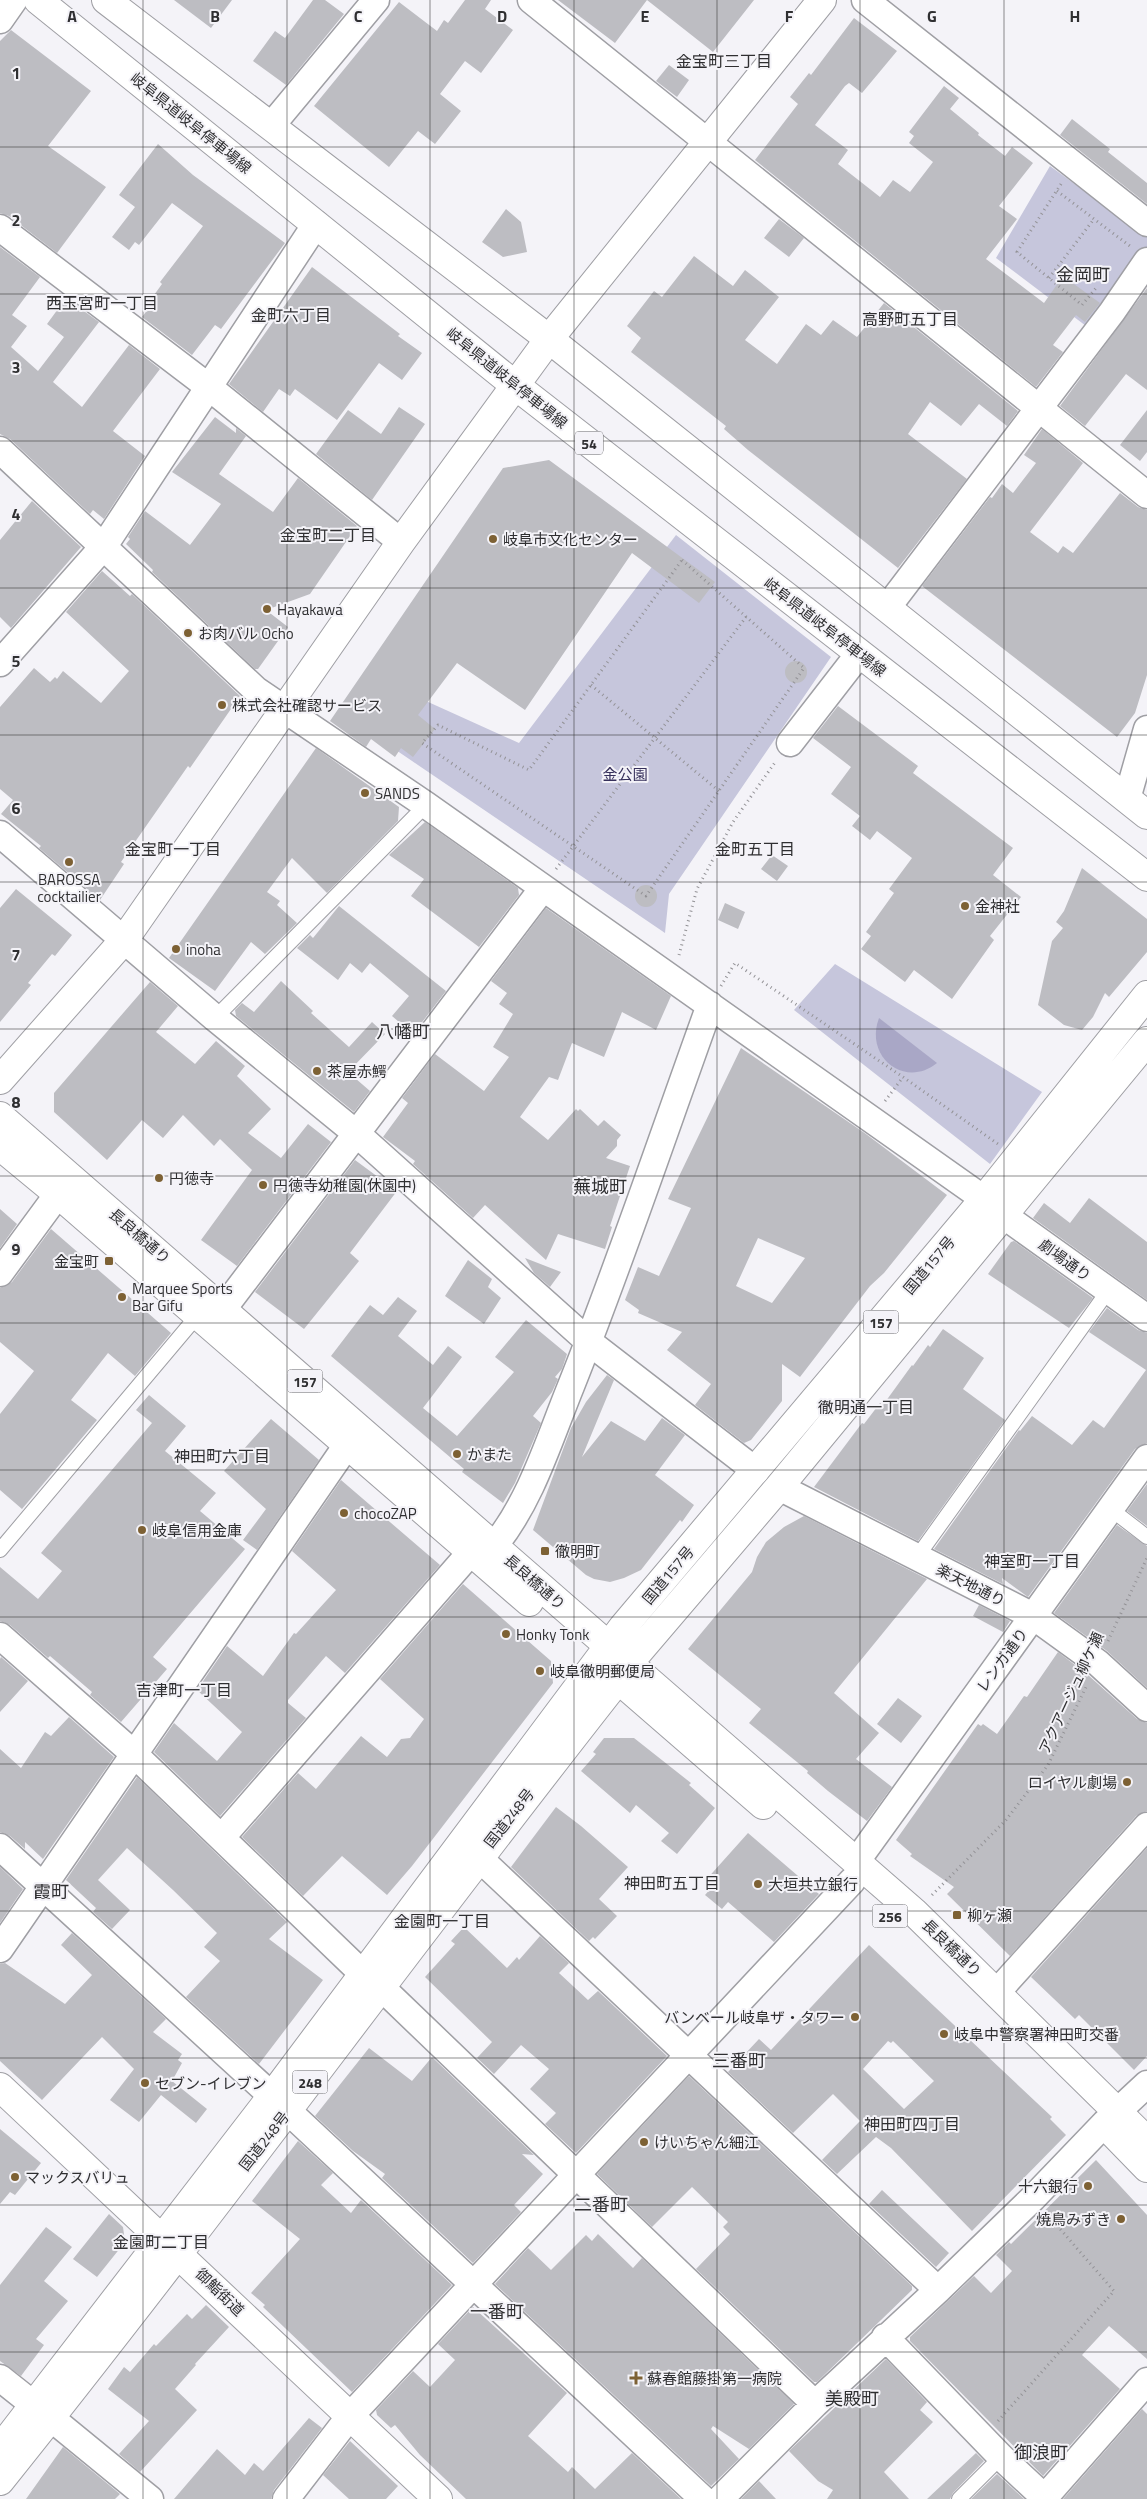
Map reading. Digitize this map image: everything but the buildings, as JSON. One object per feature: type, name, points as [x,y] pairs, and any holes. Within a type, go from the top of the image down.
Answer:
[{"type":"main road","name":"岐阜県道岐阜停車場線","points":[[38,0],[516,386],[1147,877]]},
{"type":"main road","points":[[106,0],[550,339],[1137,807]]},
{"type":"main road","points":[[0,1080],[124,940],[402,542],[550,339],[822,0]]},
{"type":"main road","name":"国道157号","points":[[614,1662],[780,1487],[994,1207],[1016,1157],[1147,995]]},
{"type":"main road","name":"国道157号","points":[[614,1662],[623,1628],[756,1471],[994,1207],[1147,1041]]},
{"type":"main road","name":"長良橋通り","points":[[0,1116],[211,1312],[347,1444],[482,1549]]},
{"type":"main road","name":"長良橋通り","points":[[0,1146],[58,1194],[211,1312],[854,1872],[985,2005],[1112,2117],[1147,2141]]},
{"type":"main road","name":"国道248号","points":[[372,1981],[478,1857],[614,1662]]},
{"type":"main road","name":"国道248号","points":[[0,2481],[42,2411],[280,2104],[614,1662]]},
{"type":"main road","name":"長良橋通り","points":[[854,1872],[914,1912],[997,1992],[1112,2117],[1147,2168]]},
{"type":"main road","name":"御鮨街道","points":[[0,2086],[438,2499]]},
{"type":"main road","name":"国道248号","points":[[0,2449],[42,2411]]},
{"type":"street","points":[[0,20],[14,0]]},
{"type":"street","points":[[271,126],[376,0]]},
{"type":"street","points":[[531,0],[1147,495]]},
{"type":"street","points":[[865,0],[1147,222]]},
{"type":"street","points":[[0,663],[104,546],[210,388],[316,224]]},
{"type":"street","points":[[0,228],[210,388],[402,542]]},
{"type":"street","points":[[887,608],[1038,406],[1112,312],[1137,256]]},
{"type":"street","name":"劇場通り","points":[[0,450],[256,690],[426,805],[872,1119],[1147,1318]]},
{"type":"street","points":[[790,743],[859,654]]},
{"type":"street","points":[[1137,807],[1147,729]]},
{"type":"street","points":[[0,834],[215,1018],[357,1134],[588,1342],[756,1471]]},
{"type":"street","points":[[211,1312],[357,1134],[542,888]]},
{"type":"street","points":[[222,1837],[482,1549],[509,1527],[537,1470],[588,1342],[710,1005]]},
{"type":"street","points":[[0,1273],[58,1194]]},
{"type":"street","points":[[0,1949],[347,1444]]},
{"type":"street","name":"レンガ通り","points":[[286,2499],[350,2416],[690,2056],[854,1872],[1033,1616],[1112,1510],[1147,1458]]},
{"type":"street","name":"楽天地通り","points":[[780,1487],[1033,1616],[1098,1663],[1147,1708]]},
{"type":"street","points":[[0,1636],[133,1754],[222,1837],[815,2404]]},
{"type":"street","points":[[997,1992],[1147,1826]]},
{"type":"street","points":[[0,1847],[280,2104],[473,2287],[703,2499]]},
{"type":"street","points":[[478,1857],[938,2290]]},
{"type":"street","points":[[720,2499],[815,2404],[885,2337],[938,2290],[1033,2198],[1147,2084]]},
{"type":"street","points":[[885,2337],[1001,2457],[1046,2498],[1147,2381]]},
{"type":"street","points":[[0,2378],[150,2499]]},
{"type":"lane","points":[[215,1018],[426,805]]},
{"type":"lane","points":[[918,1557],[1108,1291]]},
{"type":"lane","points":[[0,1550],[211,1312]]},
{"type":"lane","points":[[1112,1510],[1147,1537]]},
{"type":"lane","points":[[959,2499],[1001,2457]]},
{"type":"path","points":[[1074,165],[1016,252],[1082,305],[1100,284]]},
{"type":"path","points":[[1057,191],[1131,246],[1137,256]]},
{"type":"path","points":[[1049,278],[1094,219]]},
{"type":"path","points":[[682,560],[746,617],[804,668],[646,896],[422,743],[438,725],[529,770],[682,560]]},
{"type":"path","points":[[573,846],[746,617]]},
{"type":"path","points":[[591,685],[719,791]]},
{"type":"path","points":[[673,980],[697,889],[733,822],[790,743]]},
{"type":"path","points":[[710,1005],[735,963],[903,1077],[1016,1157]]},
{"type":"path","points":[[872,1119],[903,1077]]},
{"type":"path","name":"アクアージュ柳ケ瀬","points":[[914,1912],[1006,1820],[1048,1766],[1147,1558]]},
{"type":"path","points":[[983,2438],[1114,2291],[1033,2198]]},
{"type":"green space","points":[[1050,166],[1147,237],[1147,250],[1086,326],[996,258]]},
{"type":"green space","name":"金公園","points":[[676,535],[831,657],[669,894],[665,933],[390,746],[426,701],[519,743]]},
{"type":"green space","points":[[835,964],[1042,1092],[990,1164],[794,1010]]},
{"type":"shaded area","points":[[879,1018],[937,1063],[925,1070],[912,1072],[890,1065],[882,1056],[877,1045],[876,1032]]},
{"type":"place","name":"岐阜市文化センター","points":[[493,539]]},
{"type":"place","name":"Hayakawa","points":[[267,609]]},
{"type":"place","name":"お肉バル Ocho","points":[[188,633]]},
{"type":"place","name":"株式会社確認サービス","points":[[222,705]]},
{"type":"place","name":"SANDS","points":[[365,793]]},
{"type":"place","name":"BAROSSA cocktailier","points":[[69,862]]},
{"type":"place","name":"金神社","points":[[965,906]]},
{"type":"place","name":"inoha","points":[[176,949]]},
{"type":"place","name":"茶屋赤鰐","points":[[317,1071]]},
{"type":"place","name":"円徳寺","points":[[159,1178]]},
{"type":"place","name":"円徳寺幼稚園(休園中)","points":[[263,1185]]},
{"type":"place","name":"金宝町","points":[[109,1261]]},
{"type":"place","name":"Marquee Sports Bar Gifu","points":[[122,1297]]},
{"type":"place","name":"かまた","points":[[457,1454]]},
{"type":"place","name":"chocoZAP","points":[[344,1513]]},
{"type":"place","name":"岐阜信用金庫","points":[[142,1530]]},
{"type":"place","name":"徹明町","points":[[545,1551]]},
{"type":"place","name":"Honky Tonk","points":[[506,1634]]},
{"type":"place","name":"岐阜徹明郵便局","points":[[540,1671]]},
{"type":"place","name":"ロイヤル劇場","points":[[1127,1782]]},
{"type":"place","name":"大垣共立銀行","points":[[758,1884]]},
{"type":"place","name":"柳ヶ瀬","points":[[957,1915]]},
{"type":"place","name":"バンベール岐阜ザ・タワー","points":[[855,2017]]},
{"type":"place","name":"岐阜中警察署神田町交番","points":[[944,2034]]},
{"type":"place","name":"セブン-イレブン","points":[[145,2083]]},
{"type":"place","name":"けいちゃん細江","points":[[644,2142]]},
{"type":"place","name":"マックスバリュ","points":[[15,2177]]},
{"type":"place","name":"十六銀行","points":[[1088,2186]]},
{"type":"place","name":"焼鳥みずき","points":[[1121,2219]]},
{"type":"place","name":"蘇春館藤掛第一病院","points":[[636,2378]]},
{"type":"district","name":"金宝町三丁目","points":[[724,61]]},
{"type":"district","name":"金岡町","points":[[1083,274]]},
{"type":"district","name":"西玉宮町一丁目","points":[[102,303]]},
{"type":"district","name":"金町六丁目","points":[[291,315]]},
{"type":"district","name":"高野町五丁目","points":[[910,319]]},
{"type":"district","name":"金宝町二丁目","points":[[328,535]]},
{"type":"district","name":"金宝町一丁目","points":[[173,849]]},
{"type":"district","name":"金町五丁目","points":[[755,849]]},
{"type":"district","name":"八幡町","points":[[403,1031]]},
{"type":"district","name":"蕪城町","points":[[600,1186]]},
{"type":"district","name":"徹明通一丁目","points":[[866,1407]]},
{"type":"district","name":"神田町六丁目","points":[[222,1456]]},
{"type":"district","name":"神室町一丁目","points":[[1032,1561]]},
{"type":"district","name":"吉津町一丁目","points":[[184,1690]]},
{"type":"district","name":"神田町五丁目","points":[[672,1883]]},
{"type":"district","name":"霞町","points":[[51,1891]]},
{"type":"district","name":"金園町一丁目","points":[[442,1921]]},
{"type":"district","name":"三番町","points":[[739,2060]]},
{"type":"district","name":"神田町四丁目","points":[[912,2124]]},
{"type":"district","name":"二番町","points":[[601,2204]]},
{"type":"district","name":"金園町二丁目","points":[[161,2242]]},
{"type":"district","name":"一番町","points":[[497,2311]]},
{"type":"district","name":"美殿町","points":[[852,2398]]},
{"type":"district","name":"御浪町","points":[[1041,2452]]}]
